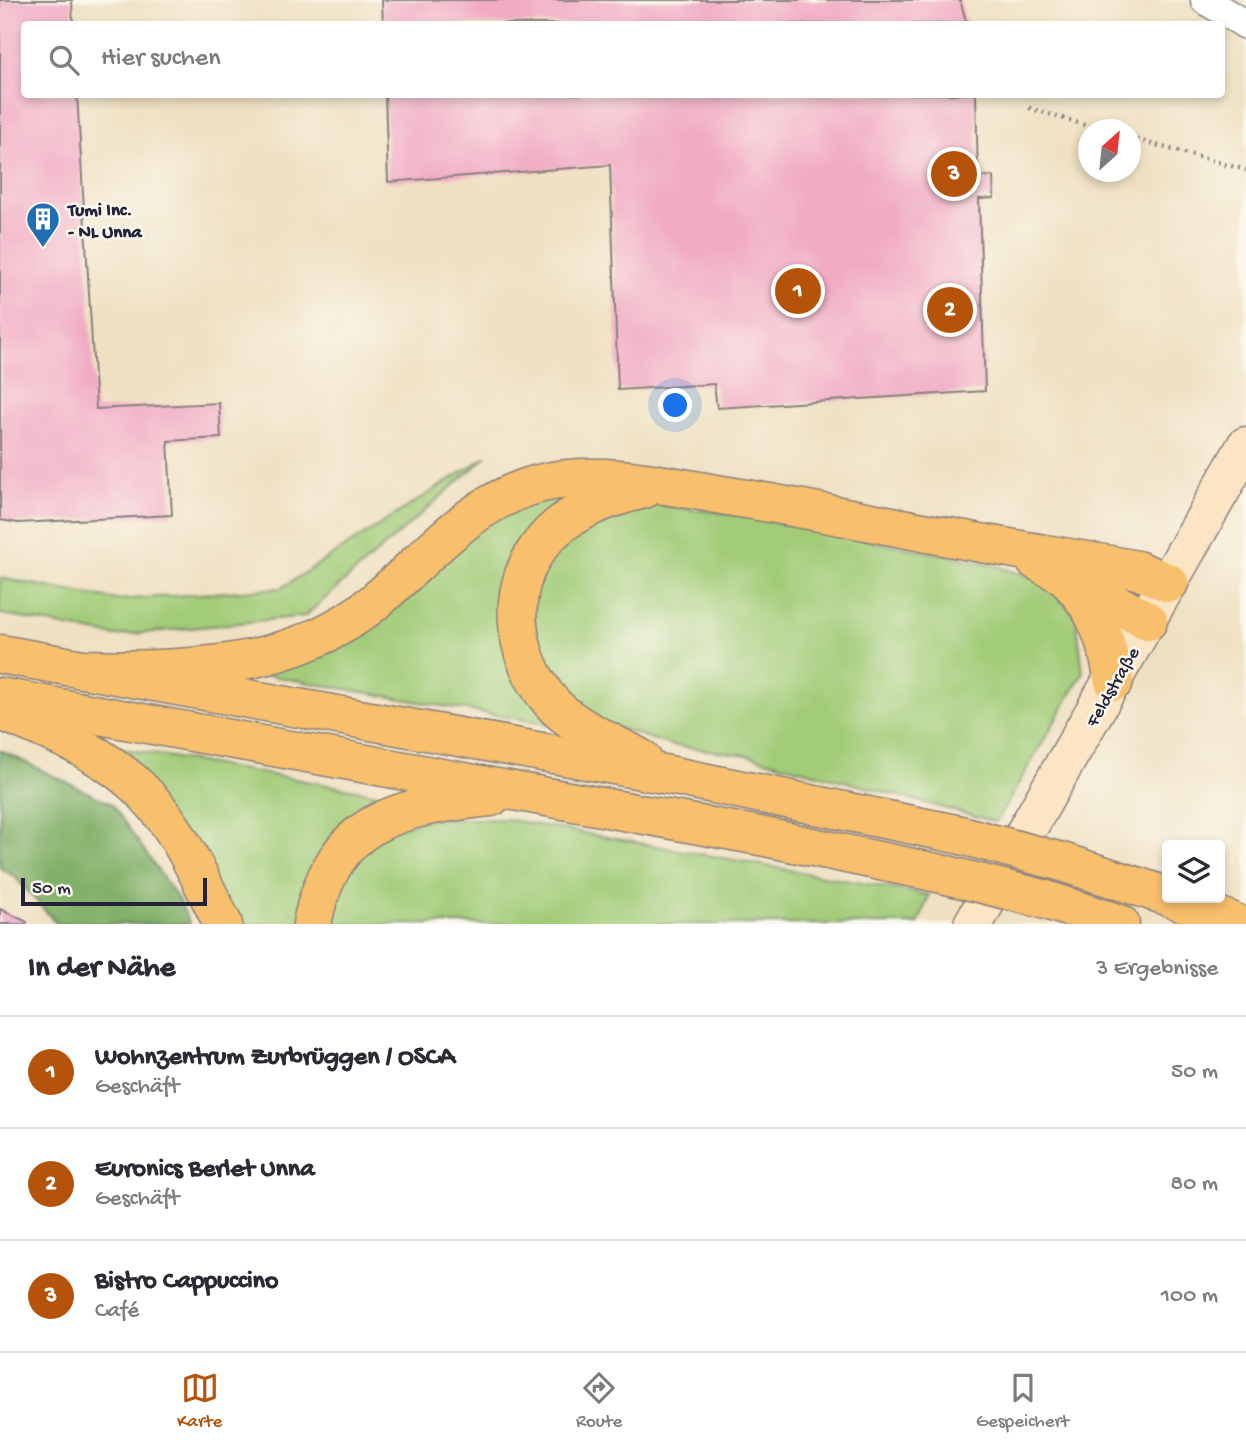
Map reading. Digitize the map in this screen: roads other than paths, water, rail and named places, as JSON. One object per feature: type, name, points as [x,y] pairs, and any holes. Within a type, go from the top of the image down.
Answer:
[{"type":"main road","name":"Feldstraße","points":[[973,924],[1246,446]]},
{"type":"main road","points":[[82,668],[183,667],[258,658],[300,647],[372,605],[456,527],[503,496],[568,478],[659,485],[783,504],[1137,570],[1169,583]]},
{"type":"main road","points":[[659,485],[606,500],[576,514],[549,535],[531,559],[517,613],[520,650],[532,676],[553,704],[585,728],[669,775]]},
{"type":"main road","points":[[1015,549],[1148,621]]},
{"type":"main road","points":[[1070,581],[1086,599],[1106,640],[1114,681]]},
{"type":"main road","points":[[0,654],[669,775],[961,835],[1062,862],[1162,894]]},
{"type":"main road","points":[[0,697],[530,793],[947,875],[1043,899],[1120,924]]},
{"type":"main road","points":[[0,710],[54,733],[97,757],[147,796],[169,824],[223,924]]},
{"type":"main road","points":[[312,924],[318,895],[328,871],[346,845],[365,829],[409,811],[530,793]]},
{"type":"main road","points":[[1185,903],[1238,924]]},
{"type":"street","points":[[1205,0],[1246,24]]},
{"type":"place","name":"Bistro Cappuccino","points":[[954,174]]},
{"type":"place","name":"Tumi Inc. - NL Unna","points":[[43,249]]},
{"type":"place","name":"Wohnzentrum Zurbrüggen / OSCA","points":[[798,291]]},
{"type":"place","name":"Euronics Berlet Unna","points":[[950,310]]}]
